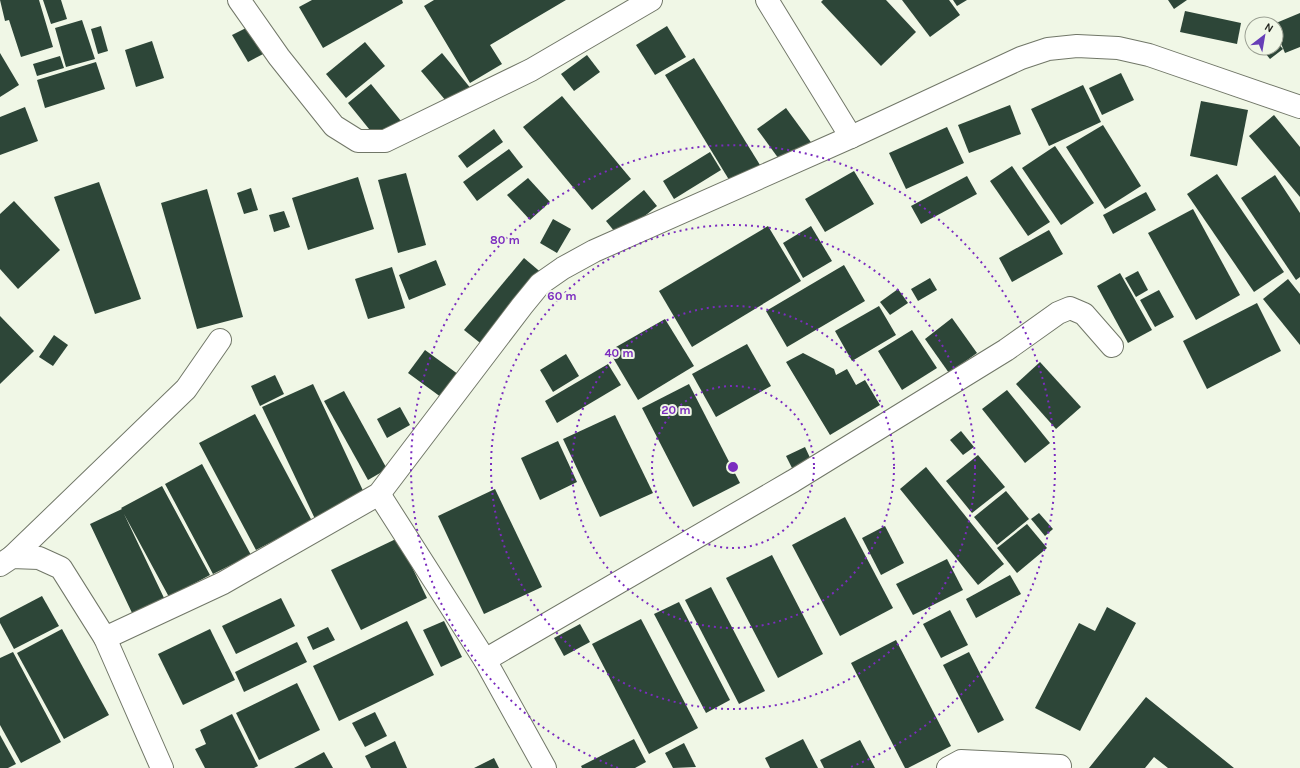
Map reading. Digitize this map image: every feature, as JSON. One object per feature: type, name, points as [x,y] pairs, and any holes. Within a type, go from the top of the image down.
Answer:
[{"type":"street","points":[[239,0],[279,57],[334,126],[358,141],[385,141],[531,70],[641,3]]},
{"type":"street","points":[[767,0],[851,138]]},
{"type":"street","points":[[105,638],[223,583],[379,494],[540,284],[563,268],[594,251],[851,138],[1021,58],[1048,49],[1077,46],[1118,48],[1149,55],[1300,106]]},
{"type":"street","points":[[485,660],[794,481],[1006,350],[1058,313],[1070,308],[1084,314],[1112,346]]},
{"type":"street","points":[[6,561],[186,389],[220,340]]},
{"type":"street","points":[[379,494],[485,660],[546,768]]},
{"type":"street","points":[[6,561],[39,558],[61,568],[105,638],[162,768]]},
{"type":"street","points":[[948,768],[961,761],[1060,766]]},
{"type":"building","points":[[0,0],[39,0],[53,47],[21,57],[9,20],[5,21]]},
{"type":"building","points":[[43,0],[61,0],[67,19],[51,24]]},
{"type":"building","points":[[312,0],[402,0],[403,3],[323,48],[299,7]]},
{"type":"building","points":[[434,0],[566,0],[490,45],[502,64],[470,83],[424,6]]},
{"type":"building","points":[[823,0],[886,0],[916,32],[881,66],[821,2]]},
{"type":"building","points":[[902,0],[949,0],[960,15],[930,37]]},
{"type":"building","points":[[953,0],[967,0],[957,6]]},
{"type":"building","points":[[1168,0],[1187,0],[1174,9]]},
{"type":"building","points":[[1185,11],[1241,23],[1237,44],[1180,32]]},
{"type":"building","points":[[1300,13],[1300,47],[1285,53],[1284,51],[1284,20]]},
{"type":"building","points":[[82,20],[95,59],[66,67],[55,28]]},
{"type":"building","points":[[252,25],[267,52],[248,62],[232,35]]},
{"type":"building","points":[[101,26],[108,51],[98,54],[91,29]]},
{"type":"building","points":[[667,26],[686,57],[655,75],[636,45]]},
{"type":"building","points":[[152,41],[164,78],[136,87],[125,50]]},
{"type":"building","points":[[365,42],[385,66],[346,98],[326,74]]},
{"type":"building","points":[[0,53],[19,85],[0,97]]},
{"type":"building","points":[[442,53],[472,90],[451,107],[421,71]]},
{"type":"building","points":[[587,55],[600,72],[574,91],[561,74]]},
{"type":"building","points":[[60,56],[64,68],[37,76],[33,64]]},
{"type":"building","points":[[694,58],[760,165],[731,183],[665,75]]},
{"type":"building","points":[[96,62],[105,89],[45,108],[37,80]]},
{"type":"building","points":[[1121,73],[1134,100],[1102,115],[1089,88]]},
{"type":"building","points":[[371,84],[401,121],[378,140],[348,103]]},
{"type":"building","points":[[1083,85],[1101,122],[1049,146],[1031,109]]},
{"type":"building","points":[[562,96],[631,179],[592,210],[523,127]]},
{"type":"building","points":[[1201,101],[1248,110],[1237,166],[1190,156]]},
{"type":"building","points":[[1010,105],[1021,134],[969,153],[958,125]]},
{"type":"building","points":[[25,107],[38,141],[0,155],[0,117]]},
{"type":"building","points":[[786,108],[813,145],[784,166],[757,129]]},
{"type":"building","points":[[1274,115],[1300,147],[1300,197],[1249,136]]},
{"type":"building","points":[[1103,125],[1141,186],[1105,209],[1066,147]]},
{"type":"building","points":[[947,127],[964,163],[906,189],[889,153]]},
{"type":"building","points":[[494,129],[503,142],[467,168],[458,156]]},
{"type":"building","points":[[1055,146],[1094,203],[1061,225],[1022,168]]},
{"type":"building","points":[[509,149],[523,167],[477,201],[463,182]]},
{"type":"building","points":[[710,152],[721,170],[674,199],[663,181]]},
{"type":"building","points":[[1012,166],[1050,222],[1028,236],[990,181]]},
{"type":"building","points":[[854,171],[874,204],[825,232],[805,199]]},
{"type":"building","points":[[406,173],[426,245],[398,253],[378,180]]},
{"type":"building","points":[[1217,174],[1284,272],[1254,292],[1187,194]]},
{"type":"building","points":[[1275,175],[1300,213],[1300,277],[1296,280],[1241,198]]},
{"type":"building","points":[[967,176],[977,194],[921,224],[911,206]]},
{"type":"building","points":[[358,177],[374,229],[308,250],[292,198]]},
{"type":"building","points":[[528,178],[550,202],[530,220],[507,195]]},
{"type":"building","points":[[99,182],[141,299],[95,314],[54,197]]},
{"type":"building","points":[[251,188],[258,210],[244,214],[237,193]]},
{"type":"building","points":[[207,189],[243,317],[197,329],[161,203]]},
{"type":"building","points":[[644,190],[657,206],[619,237],[606,221]]},
{"type":"building","points":[[1146,192],[1156,210],[1113,234],[1103,215]]},
{"type":"building","points":[[14,201],[60,250],[18,289],[0,269],[0,214]]},
{"type":"building","points":[[1193,209],[1240,295],[1196,320],[1148,233]]},
{"type":"building","points":[[284,211],[290,227],[274,232],[269,215]]},
{"type":"building","points":[[553,219],[571,229],[557,253],[540,243]]},
{"type":"building","points":[[768,226],[801,281],[692,347],[659,291]]},
{"type":"building","points":[[811,226],[832,261],[803,278],[783,243]]},
{"type":"building","points":[[1049,230],[1063,254],[1012,282],[999,258]]},
{"type":"building","points":[[524,258],[544,275],[484,346],[464,330]]},
{"type":"building","points":[[436,260],[446,285],[409,300],[399,275]]},
{"type":"building","points":[[844,265],[865,301],[787,347],[766,311]]},
{"type":"building","points":[[392,267],[405,308],[368,319],[355,279]]},
{"type":"building","points":[[1138,271],[1148,290],[1136,297],[1125,278]]},
{"type":"building","points":[[1120,273],[1152,330],[1128,343],[1097,286]]},
{"type":"building","points":[[930,278],[937,290],[918,301],[911,289]]},
{"type":"building","points":[[1288,279],[1300,294],[1300,345],[1263,299]]},
{"type":"building","points":[[898,289],[908,303],[890,315],[880,302]]},
{"type":"building","points":[[1159,290],[1174,317],[1155,327],[1140,300]]},
{"type":"building","points":[[1257,303],[1281,351],[1207,389],[1183,341]]},
{"type":"building","points":[[879,306],[896,335],[852,361],[835,331]]},
{"type":"building","points":[[0,316],[34,351],[0,384]]},
{"type":"building","points":[[952,318],[977,353],[949,373],[925,339]]},
{"type":"building","points":[[665,319],[694,366],[638,400],[609,351]]},
{"type":"building","points":[[912,330],[937,368],[902,390],[878,351]]},
{"type":"building","points":[[54,335],[68,345],[53,366],[39,357]]},
{"type":"building","points":[[747,344],[771,386],[716,417],[692,374]]},
{"type":"building","points":[[425,350],[462,377],[445,400],[408,373]]},
{"type":"building","points":[[803,353],[834,369],[836,375],[847,369],[856,385],[865,380],[880,405],[830,435],[786,362]]},
{"type":"building","points":[[566,354],[579,376],[553,392],[540,370]]},
{"type":"building","points":[[1040,362],[1081,407],[1056,429],[1016,384]]},
{"type":"building","points":[[608,364],[621,385],[557,423],[545,401]]},
{"type":"building","points":[[275,375],[284,394],[260,406],[251,386]]},
{"type":"building","points":[[313,384],[366,497],[316,521],[262,407]]},
{"type":"building","points":[[689,384],[740,483],[693,507],[642,408]]},
{"type":"building","points":[[1007,390],[1050,443],[1025,463],[982,409]]},
{"type":"building","points":[[344,391],[387,469],[368,480],[324,401]]},
{"type":"building","points":[[400,407],[410,425],[387,438],[377,419]]},
{"type":"building","points":[[255,414],[312,521],[256,550],[199,443]]},
{"type":"building","points":[[615,415],[653,493],[600,517],[563,439]]},
{"type":"building","points":[[961,431],[974,447],[963,455],[950,440]]},
{"type":"building","points":[[558,441],[577,482],[540,500],[521,458]]},
{"type":"building","points":[[805,447],[812,462],[793,470],[786,456]]},
{"type":"building","points":[[978,455],[1005,487],[972,513],[946,481]]},
{"type":"building","points":[[202,464],[251,555],[213,574],[165,484]]},
{"type":"building","points":[[926,467],[1004,564],[978,585],[900,489]]},
{"type":"building","points":[[162,486],[210,575],[169,597],[124,514],[165,600],[133,615],[90,524],[122,509],[121,508]]},
{"type":"building","points":[[495,489],[542,587],[484,614],[438,516]]},
{"type":"building","points":[[1006,491],[1029,519],[997,545],[974,517]]},
{"type":"building","points":[[1039,513],[1053,529],[1045,536],[1031,519]]},
{"type":"building","points":[[845,517],[893,608],[840,636],[792,545]]},
{"type":"building","points":[[1027,524],[1047,548],[1017,573],[997,548]]},
{"type":"building","points":[[885,526],[904,563],[881,575],[862,538]]},
{"type":"building","points":[[398,538],[427,598],[361,630],[331,570]]},
{"type":"building","points":[[772,555],[823,654],[778,678],[726,578]]},
{"type":"building","points":[[947,559],[963,590],[913,615],[896,584]]},
{"type":"building","points":[[1010,575],[1021,594],[976,618],[966,599]]},
{"type":"building","points":[[711,587],[765,691],[739,704],[685,600]]},
{"type":"building","points":[[42,596],[59,626],[14,649],[0,623],[0,618]]},
{"type":"building","points":[[281,598],[295,626],[236,654],[222,626]]},
{"type":"building","points":[[679,602],[730,700],[706,713],[654,614]]},
{"type":"building","points":[[1107,607],[1136,623],[1080,731],[1035,708],[1079,623],[1095,631]]},
{"type":"building","points":[[950,610],[968,645],[941,658],[923,624]]},
{"type":"building","points":[[641,619],[698,728],[649,754],[592,644]]},
{"type":"building","points":[[407,621],[434,675],[339,721],[313,666]]},
{"type":"building","points":[[444,621],[462,657],[441,667],[423,630]]},
{"type":"building","points":[[580,624],[590,642],[564,656],[554,638]]},
{"type":"building","points":[[328,627],[335,640],[313,650],[307,637]]},
{"type":"building","points":[[62,629],[109,715],[64,739],[17,653]]},
{"type":"building","points":[[210,629],[235,680],[183,705],[158,654]]},
{"type":"building","points":[[896,640],[951,746],[908,768],[905,768],[851,663]]},
{"type":"building","points":[[297,642],[307,662],[244,692],[235,672]]},
{"type":"building","points":[[13,652],[61,742],[21,763],[0,725],[0,658]]},
{"type":"building","points":[[969,652],[1004,720],[978,733],[943,665]]},
{"type":"building","points":[[297,683],[320,730],[259,760],[236,713]]},
{"type":"building","points":[[1146,697],[1234,768],[1168,768],[1154,757],[1145,768],[1089,768]]},
{"type":"building","points":[[375,712],[387,736],[365,747],[352,723]]},
{"type":"building","points":[[232,714],[258,766],[254,768],[205,768],[195,749],[206,744],[200,730]]},
{"type":"building","points":[[0,735],[16,764],[8,768],[0,768]]},
{"type":"building","points":[[634,739],[646,762],[635,768],[582,768],[581,766]]},
{"type":"building","points":[[803,739],[818,768],[770,768],[765,758]]},
{"type":"building","points":[[860,740],[875,768],[824,768],[820,760]]},
{"type":"building","points":[[395,741],[407,768],[371,768],[365,756]]},
{"type":"building","points":[[684,743],[696,767],[673,768],[665,753]]},
{"type":"building","points":[[324,752],[333,768],[294,768]]},
{"type":"building","points":[[494,758],[499,768],[474,768]]}]
